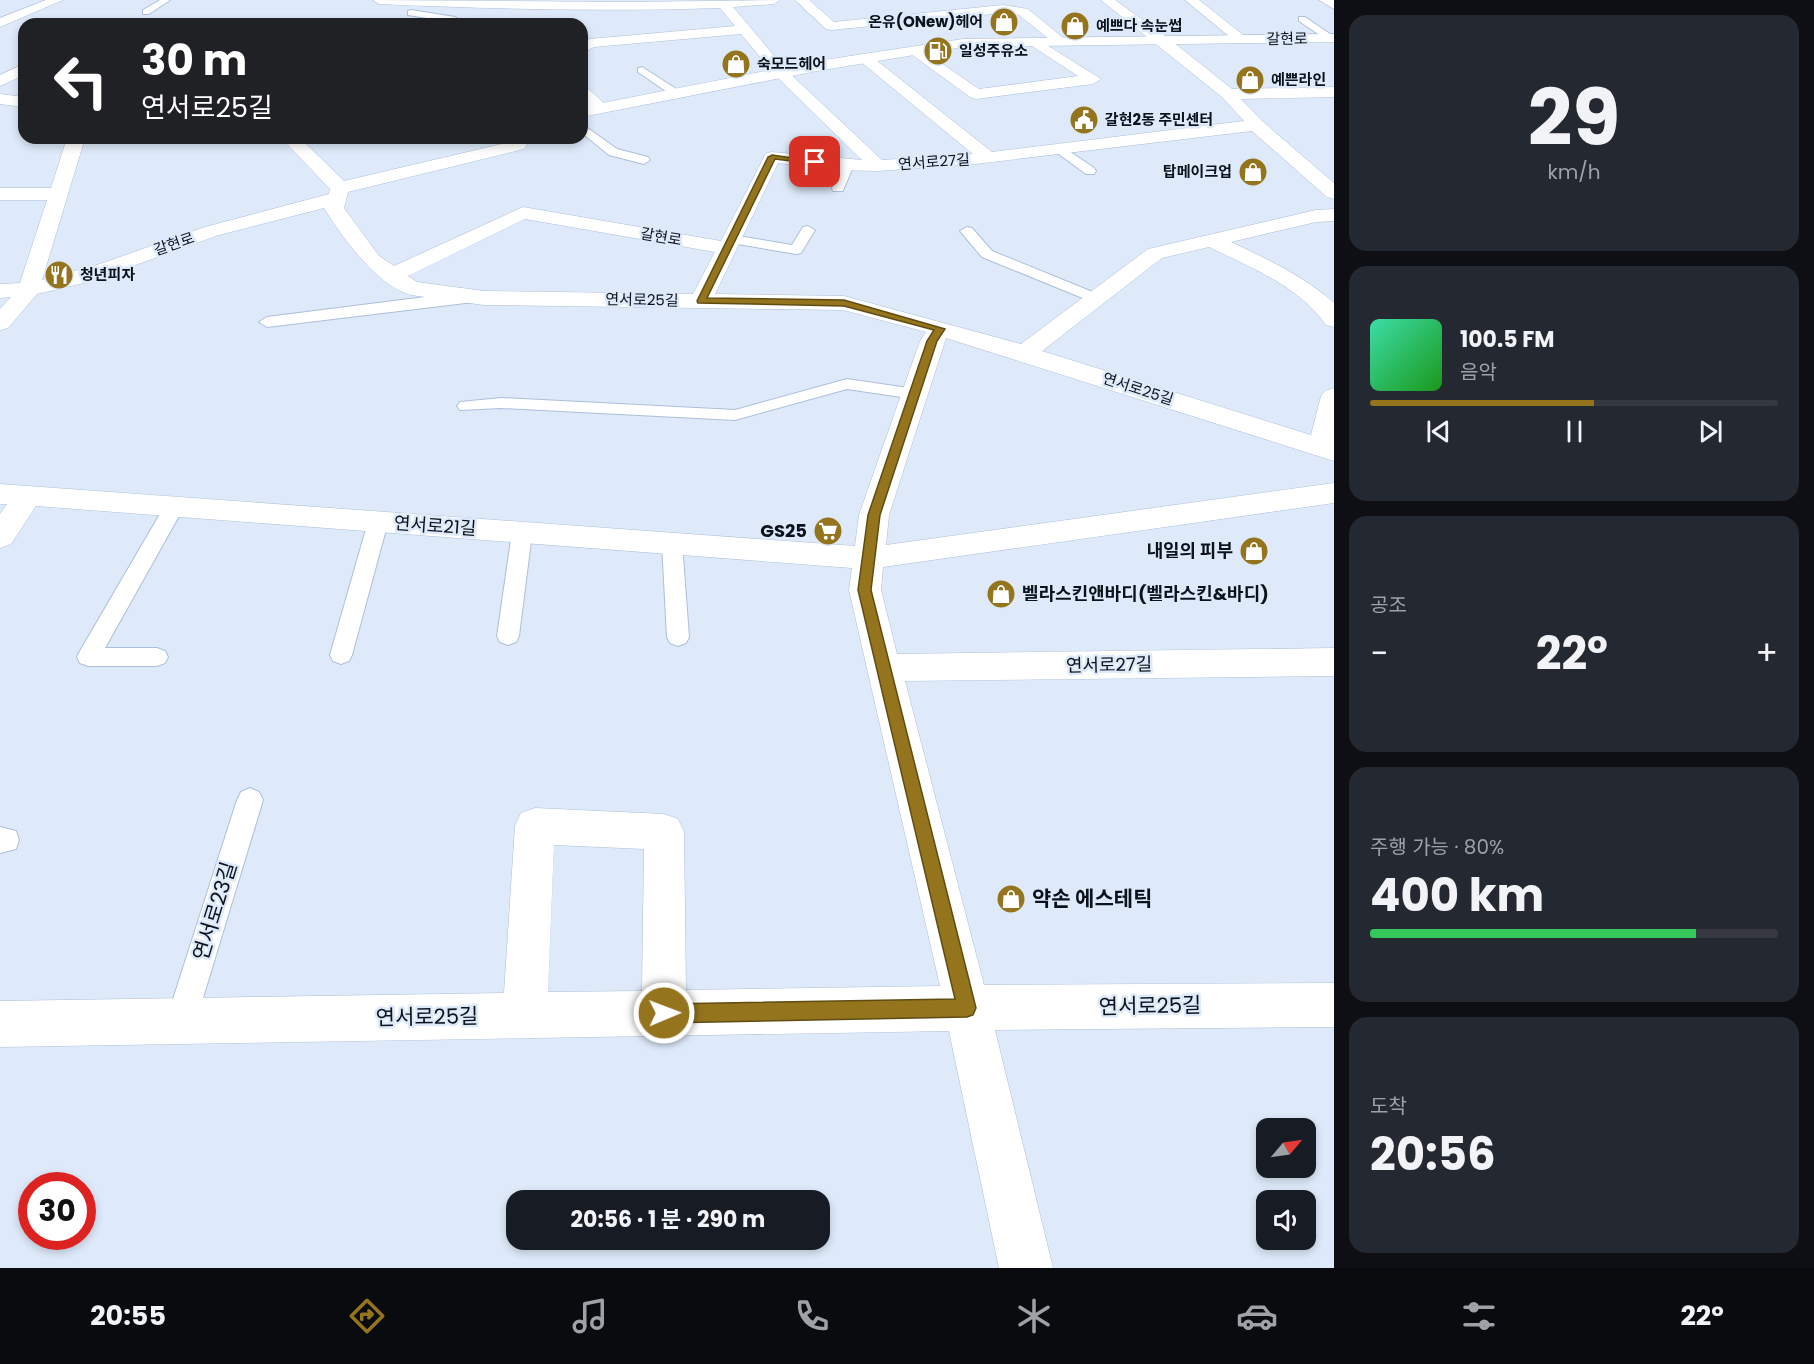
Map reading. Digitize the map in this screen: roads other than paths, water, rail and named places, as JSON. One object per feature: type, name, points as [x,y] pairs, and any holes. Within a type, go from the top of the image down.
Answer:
[{"type":"street","points":[[0,23],[57,0]]},
{"type":"street","points":[[379,0],[412,5],[774,0]]},
{"type":"street","points":[[801,0],[831,26],[1003,9],[1023,12],[1060,41]]},
{"type":"street","points":[[1107,0],[1164,41],[1228,94],[1256,125],[1334,193]]},
{"type":"street","name":"갈현로","points":[[1191,0],[1241,39]]},
{"type":"street","points":[[1325,0],[1334,5]]},
{"type":"street","points":[[722,2],[781,74],[878,166]]},
{"type":"street","points":[[398,18],[412,5]]},
{"type":"street","points":[[588,44],[745,29]]},
{"type":"street","points":[[0,30],[16,31]]},
{"type":"street","name":"갈현로","points":[[588,111],[781,74],[963,43],[1332,38]]},
{"type":"street","points":[[914,51],[976,94],[1093,79],[1034,41]]},
{"type":"street","points":[[866,59],[988,157]]},
{"type":"street","points":[[0,81],[18,72]]},
{"type":"street","points":[[1228,94],[1334,92]]},
{"type":"street","points":[[588,98],[600,109]]},
{"type":"street","points":[[0,99],[18,101]]},
{"type":"street","name":"연서로27길","points":[[701,301],[772,157],[878,166],[988,157],[1256,125]]},
{"type":"street","points":[[0,323],[28,291],[74,144]]},
{"type":"street","points":[[297,144],[338,193],[334,208],[372,260],[411,288],[484,298]]},
{"type":"street","name":"갈현로","points":[[28,291],[65,282],[212,231],[338,193],[517,144]]},
{"type":"street","points":[[0,195],[58,194]]},
{"type":"street","name":"갈현로","points":[[392,275],[523,213],[730,244]]},
{"type":"street","points":[[1024,353],[1155,253],[1316,216],[1334,215]]},
{"type":"street","points":[[1211,240],[1289,279],[1331,312],[1334,320]]},
{"type":"street","points":[[0,291],[28,291]]},
{"type":"street","name":"연서로25길","points":[[484,298],[844,303],[1024,353],[1328,450]]},
{"type":"street","points":[[940,329],[932,341],[874,515],[865,590],[967,1008],[1026,1268]]},
{"type":"street","points":[[1328,450],[1334,396]]},
{"type":"street","points":[[869,558],[1334,493]]},
{"type":"street","points":[[0,537],[14,495]]},
{"type":"street","name":"연서로21길","points":[[14,495],[869,558]]},
{"type":"street","name":"연서로27길","points":[[884,668],[1334,662]]},
{"type":"street","points":[[525,1016],[535,826],[664,832],[664,1013]]},
{"type":"street","name":"연서로25길","points":[[181,1021],[967,1008],[1334,1005]]},
{"type":"street","points":[[0,1024],[181,1021]]},
{"type":"lane","points":[[146,12],[166,0]]},
{"type":"lane","points":[[412,5],[449,18]]},
{"type":"lane","points":[[1302,19],[1332,38]]},
{"type":"lane","points":[[642,70],[677,94]]},
{"type":"lane","points":[[588,132],[613,152],[644,160]]},
{"type":"lane","points":[[1060,149],[1090,171]]},
{"type":"lane","points":[[838,188],[848,165]]},
{"type":"lane","points":[[730,244],[796,250],[808,230]]},
{"type":"lane","points":[[966,231],[987,254],[1095,298]]},
{"type":"lane","points":[[267,322],[433,301],[484,298]]},
{"type":"lane","points":[[466,406],[501,403],[735,415],[847,384],[915,394]]},
{"type":"lane","points":[[157,657],[88,657],[174,507]]},
{"type":"lane","points":[[341,655],[378,522]]},
{"type":"lane","points":[[508,636],[522,533]]},
{"type":"lane","points":[[672,543],[678,637]]},
{"type":"lane","name":"연서로23길","points":[[181,1021],[250,800]]},
{"type":"place","name":"온유(ONew)헤어","points":[[1004,22]]},
{"type":"place","name":"예쁘다 속눈썹","points":[[1075,26]]},
{"type":"place","name":"일성주유소","points":[[938,51]]},
{"type":"place","name":"숙모드헤어","points":[[736,64]]},
{"type":"place","name":"예쁜라인","points":[[1250,80]]},
{"type":"place","name":"갈현2동 주민센터","points":[[1084,120]]},
{"type":"place","name":"탑메이크업","points":[[1253,172]]},
{"type":"place","name":"청년피자","points":[[59,275]]},
{"type":"place","name":"GS25","points":[[828,531]]},
{"type":"place","name":"내일의 피부","points":[[1254,551]]},
{"type":"place","name":"벨라스킨앤바디(벨라스킨&바디)","points":[[1001,594]]},
{"type":"place","name":"약손 에스테틱","points":[[1011,899]]}]
